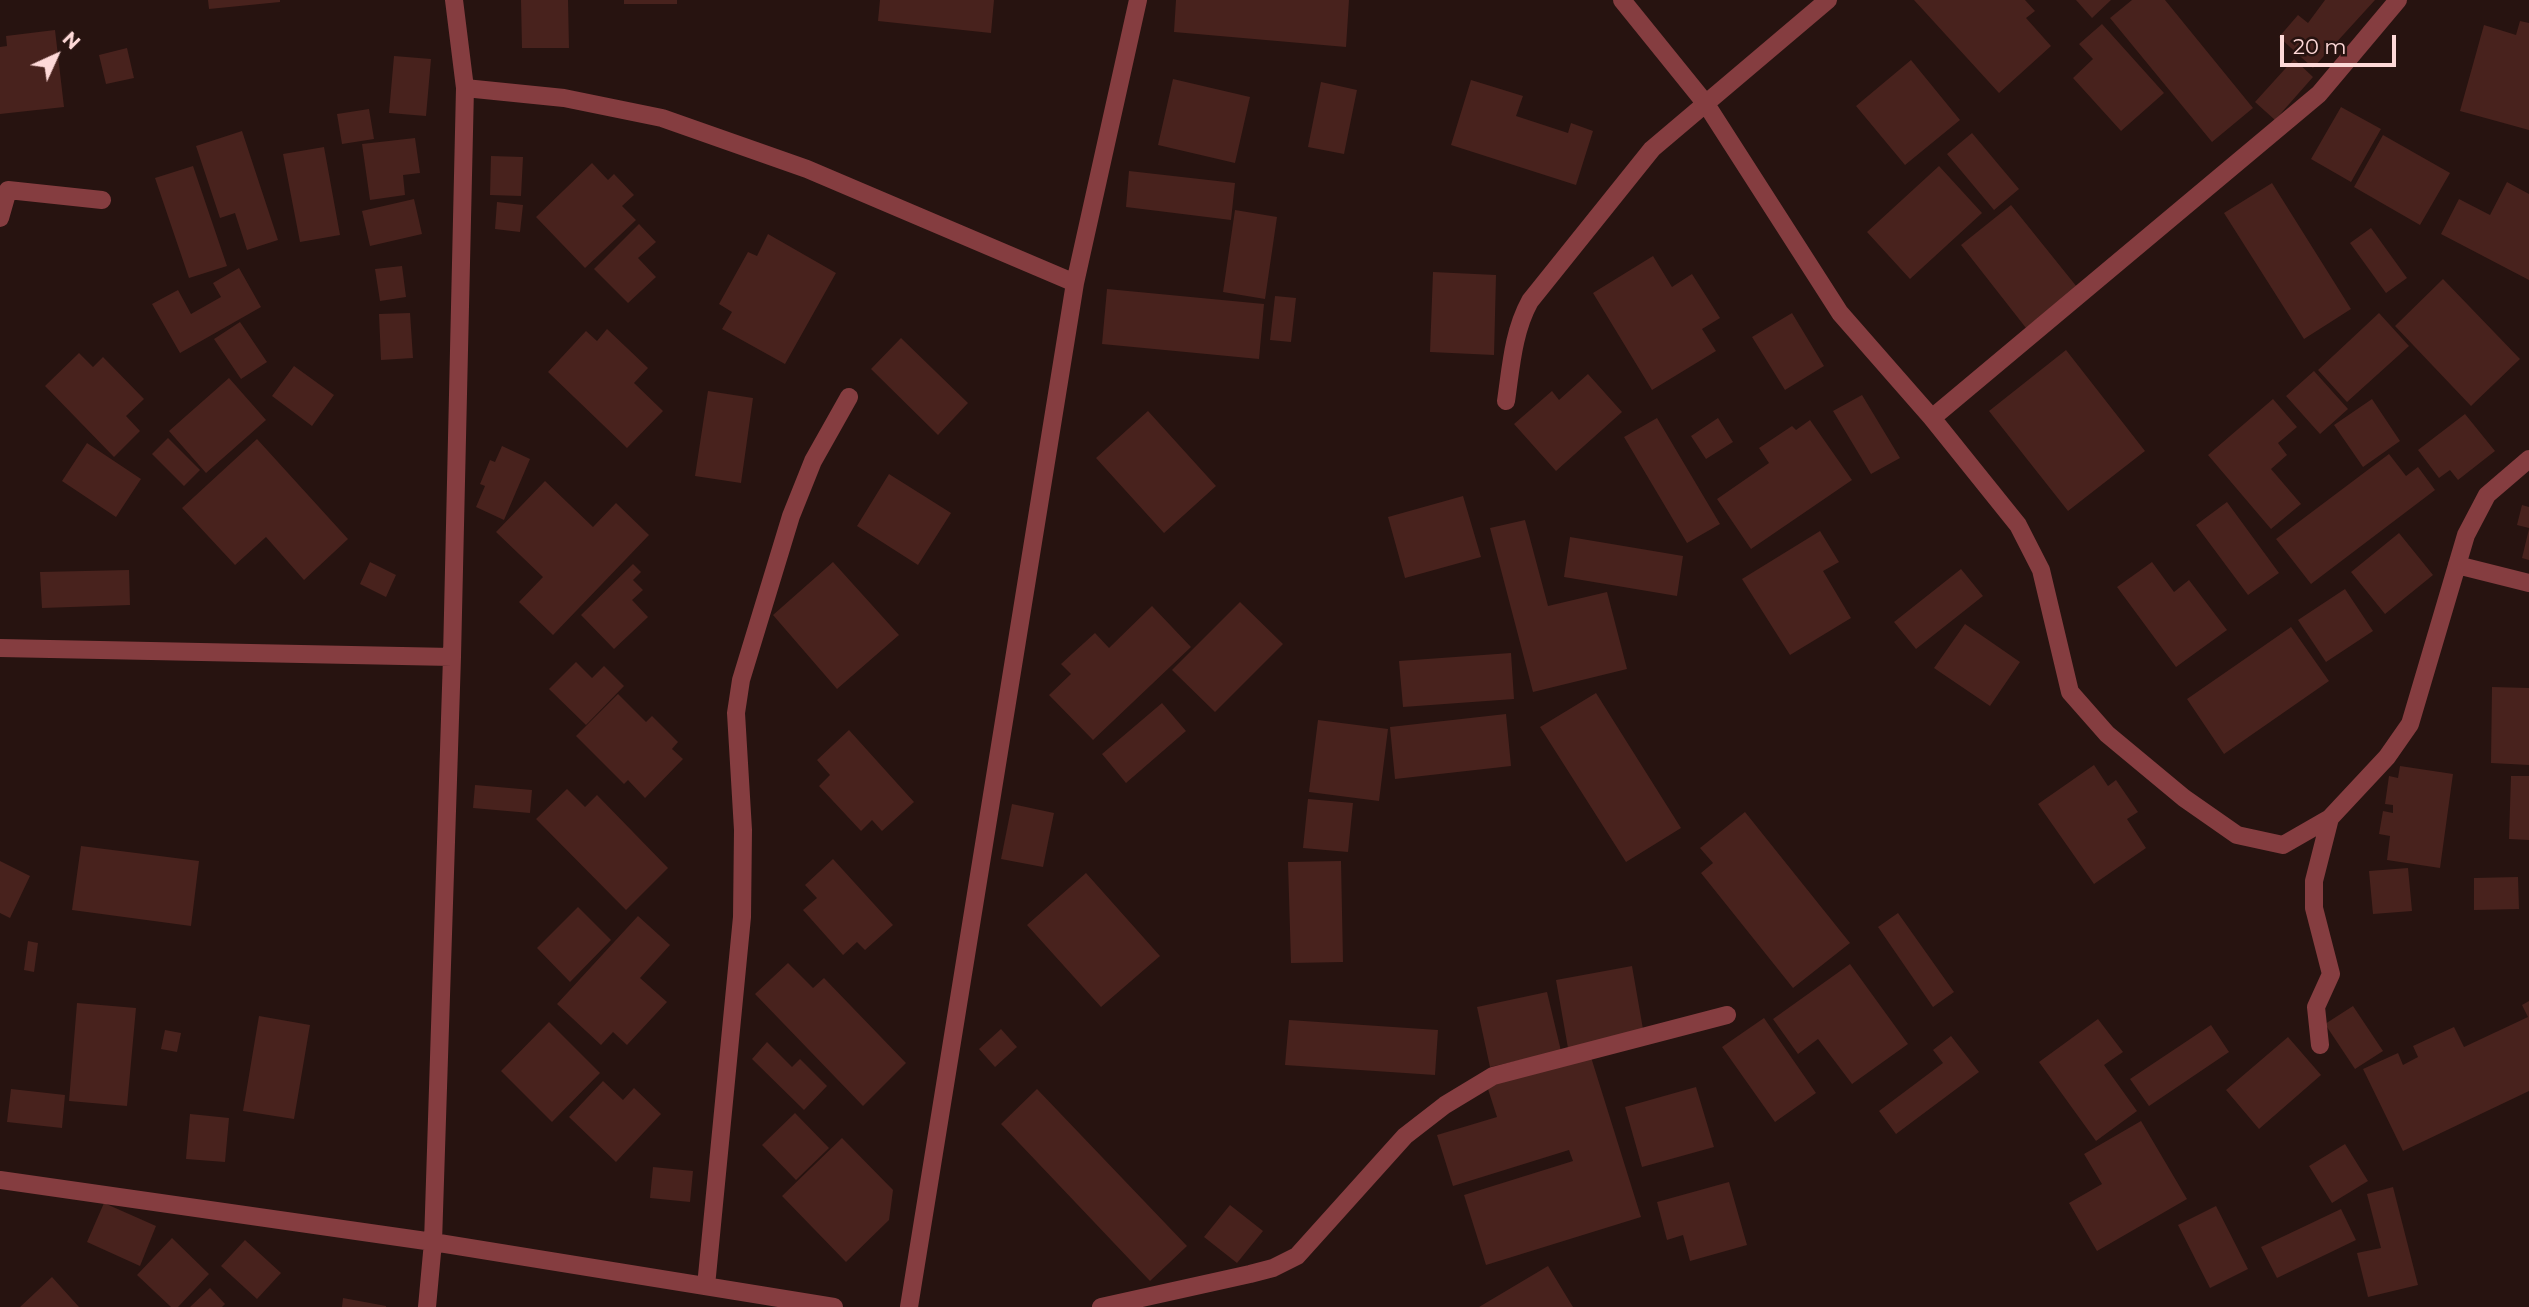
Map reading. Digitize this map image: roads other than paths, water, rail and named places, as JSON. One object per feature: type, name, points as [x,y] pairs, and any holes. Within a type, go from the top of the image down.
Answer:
[{"type":"street","points":[[427,1307],[433,1242],[452,657],[464,88],[454,0]]},
{"type":"street","points":[[909,1307],[1075,283],[1138,0]]},
{"type":"street","points":[[1622,0],[1706,104],[1840,313],[1932,418],[2018,524],[2035,554],[2070,692],[2107,734],[2184,798],[2237,835],[2284,845],[2330,818],[2387,757],[2410,723],[2466,536],[2487,495],[2529,459]]},
{"type":"street","points":[[1506,401],[1516,331],[1530,301],[1652,149],[1828,0]]},
{"type":"street","points":[[1932,418],[2319,94],[2398,0]]},
{"type":"street","points":[[464,88],[576,100],[662,118],[807,169],[1075,283]]},
{"type":"street","points":[[0,218],[8,190],[102,200]]},
{"type":"street","points":[[706,1286],[742,917],[743,830],[736,713],[741,680],[791,516],[813,461],[849,397]]},
{"type":"street","points":[[2458,565],[2529,583]]},
{"type":"street","points":[[0,648],[452,657]]},
{"type":"street","points":[[2320,1045],[2316,1007],[2331,974],[2314,908],[2314,881],[2330,818]]},
{"type":"street","points":[[1101,1307],[1273,1268],[1297,1255],[1405,1136],[1445,1105],[1493,1076],[1727,1015]]},
{"type":"street","points":[[0,1180],[433,1242],[834,1307]]}]
